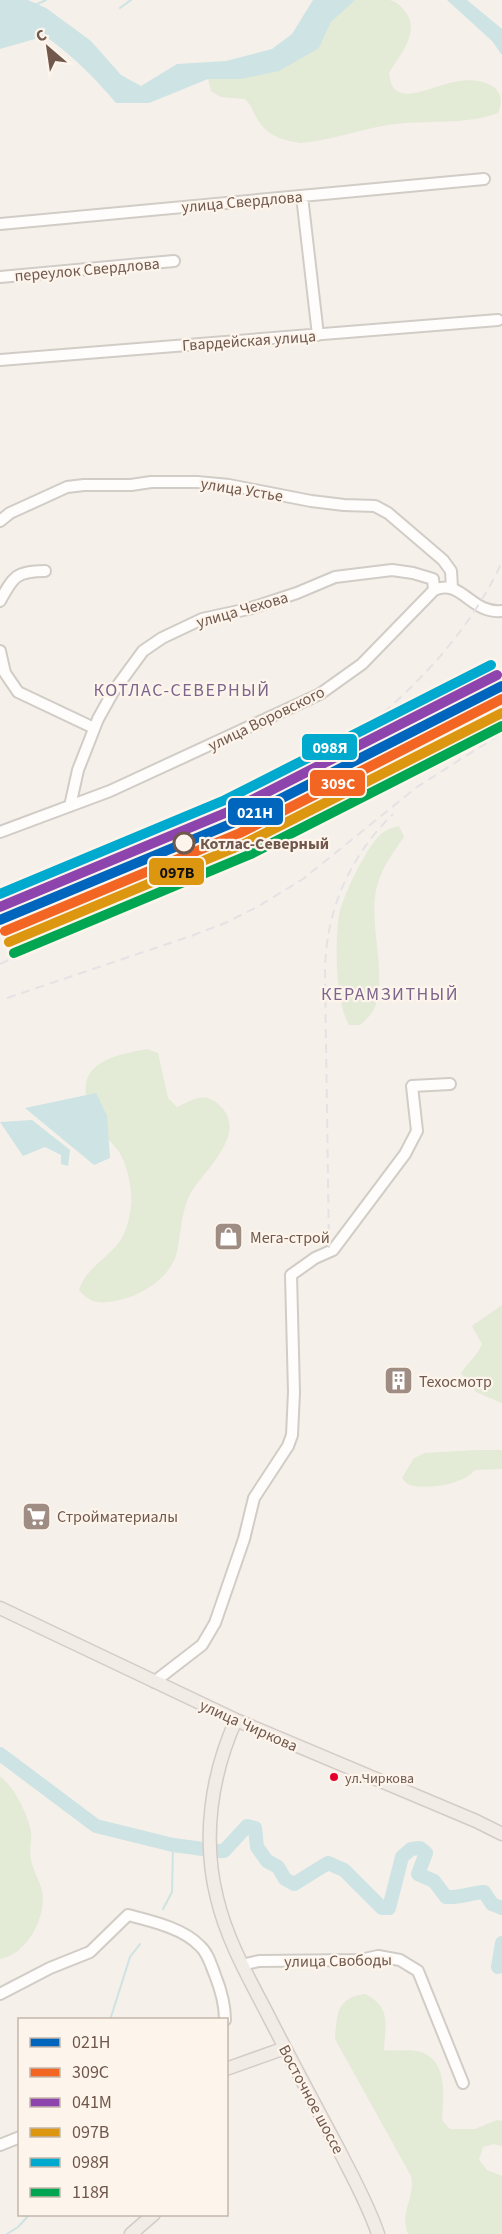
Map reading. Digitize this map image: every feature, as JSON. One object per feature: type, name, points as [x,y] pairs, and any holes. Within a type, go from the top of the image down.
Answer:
[{"type":"main road","name":"улица Чиркова","points":[[0,1608],[236,1720],[465,1816],[502,1834]]},
{"type":"main road","name":"Восточное шоссе","points":[[236,1720],[218,1767],[211,1813],[210,1860],[217,1898],[242,1965],[360,2191],[378,2234]]},
{"type":"main road","points":[[228,2069],[285,2048]]},
{"type":"main road","points":[[131,2234],[152,2216]]},
{"type":"street","name":"улица Свердлова","points":[[0,224],[484,179]]},
{"type":"street","points":[[303,196],[318,335]]},
{"type":"street","name":"переулок Свердлова","points":[[0,278],[174,261]]},
{"type":"street","name":"Гвардейская улица","points":[[0,360],[498,320]]},
{"type":"street","name":"улица Устье","points":[[0,521],[10,513],[67,487],[151,482],[218,484],[311,501],[375,506],[388,513],[443,560],[451,571],[452,588]]},
{"type":"street","name":"улица Чехова","points":[[70,806],[78,770],[94,728],[113,692],[143,651],[162,639],[202,619],[248,609],[297,593],[335,577],[392,570],[433,579],[435,590]]},
{"type":"street","points":[[0,601],[11,580],[29,571],[45,571]]},
{"type":"street","points":[[435,590],[441,587],[452,588],[477,607],[494,612],[502,611]]},
{"type":"street","name":"улица Воровского","points":[[0,832],[110,791],[320,694],[362,664],[435,590]]},
{"type":"street","points":[[0,651],[5,673],[18,692],[94,728]]},
{"type":"street","points":[[154,1682],[202,1645],[215,1623],[244,1539],[254,1498],[288,1446],[292,1435],[294,1392],[291,1275],[315,1258],[333,1250],[405,1154],[417,1131],[412,1086],[450,1084]]},
{"type":"street","points":[[0,1994],[50,1968],[90,1952],[128,1915],[157,1923],[191,1938],[201,1947],[222,1992],[225,2018]]},
{"type":"street","name":"улица Свободы","points":[[242,1965],[260,1961],[360,1960],[378,1956],[400,1960],[418,1971],[463,2083]]},
{"type":"street","points":[[0,2145],[18,2138]]},
{"type":"green space","points":[[352,1],[395,2],[401,6],[409,18],[410,34],[389,73],[391,84],[396,91],[408,94],[455,82],[469,80],[482,82],[495,88],[499,93],[501,103],[498,113],[471,120],[388,125],[301,143],[271,134],[262,126],[245,99],[221,97],[211,91],[208,79],[241,79],[319,48],[331,22]]},
{"type":"green space","points":[[399,826],[404,837],[383,869],[374,904],[379,965],[375,1007],[371,1015],[360,1025],[349,1025],[344,1015],[339,987],[337,941],[341,907],[361,862],[374,842],[383,832]]},
{"type":"green space","points":[[147,1049],[158,1053],[168,1098],[177,1107],[198,1098],[208,1098],[218,1104],[227,1115],[230,1126],[222,1150],[190,1194],[183,1215],[177,1252],[168,1270],[153,1285],[135,1295],[115,1301],[95,1302],[79,1290],[82,1282],[122,1238],[129,1220],[131,1192],[121,1155],[91,1120],[86,1087],[88,1076],[94,1068],[112,1057]]},
{"type":"green space","points":[[502,1305],[502,1403],[476,1392],[461,1373],[482,1344],[472,1326]]},
{"type":"green space","points":[[502,1450],[502,1469],[475,1470],[455,1482],[429,1487],[410,1485],[402,1478],[414,1458],[425,1453]]},
{"type":"green space","points":[[0,1777],[10,1786],[27,1818],[31,1832],[31,1860],[42,1890],[43,1900],[38,1922],[27,1942],[10,1956],[0,1959]]},
{"type":"green space","points":[[365,1994],[374,1999],[383,2011],[386,2025],[384,2050],[421,2052],[436,2064],[440,2072],[443,2091],[442,2120],[450,2129],[475,2129],[497,2120],[502,2121],[502,2146],[494,2144],[483,2147],[479,2160],[487,2170],[502,2176],[502,2234],[408,2234],[405,2218],[412,2184],[411,2176],[335,2039],[338,2015],[343,2003],[355,1996]]},
{"type":"shaded area","points":[[0,0],[28,0],[46,8],[91,41],[121,75],[141,86],[177,64],[226,61],[272,49],[292,34],[313,0],[355,0],[331,22],[319,48],[279,71],[241,79],[208,79],[149,103],[116,103],[83,67],[45,36],[0,49]]},
{"type":"shaded area","points":[[447,0],[467,0],[502,29],[502,55],[492,41]]},
{"type":"shaded area","points":[[96,1093],[107,1116],[110,1158],[94,1165],[25,1108]]},
{"type":"shaded area","points":[[32,1120],[70,1150],[68,1166],[61,1164],[61,1155],[45,1147],[23,1156],[0,1122]]},
{"type":"waterway","points":[[35,5],[46,0]]},
{"type":"waterway","points":[[120,8],[131,0]]},
{"type":"waterway","points":[[0,1754],[96,1826],[173,1845],[203,1849]]},
{"type":"waterway","points":[[217,1851],[224,1851],[247,1826],[255,1828],[257,1847],[267,1861],[278,1867],[285,1879],[294,1884],[328,1863],[344,1870],[382,1908],[389,1908],[402,1857],[411,1849],[420,1848],[426,1853],[418,1874],[434,1881],[446,1897],[484,1892],[492,1904],[502,1908]]},
{"type":"waterway","points":[[163,1909],[172,1892],[173,1845]]},
{"type":"waterway","points":[[502,1943],[498,1967],[502,1964]]},
{"type":"waterway","points":[[111,2018],[130,1957],[140,1944]]},
{"type":"waterway","points":[[7,2234],[28,2216]]},
{"type":"railway","points":[[312,767],[369,725],[421,677],[466,623],[486,593],[502,562]]},
{"type":"railway","points":[[0,910],[233,811],[319,771],[502,679]]},
{"type":"railway","points":[[7,998],[191,936],[257,907],[303,879],[417,787],[502,733]]},
{"type":"railway","points":[[329,1248],[325,974],[329,929],[342,887],[352,867],[377,831],[393,814]]},
{"type":"railway","points":[[0,964],[66,932]]},
{"type":"transit line","name":"098Я","points":[[0,894],[225,800],[491,665]]},
{"type":"transit line","name":"041М","points":[[0,907],[230,811],[497,675]]},
{"type":"transit line","name":"021Н","points":[[0,920],[235,822],[502,686]]},
{"type":"transit line","name":"309С","points":[[5,931],[240,833],[502,699]]},
{"type":"transit line","name":"097В","points":[[9,942],[246,843],[502,713]]},
{"type":"transit line","name":"118Я","points":[[14,953],[251,854],[502,726]]},
{"type":"place","name":"Котлас-Северный","points":[[184,843]]},
{"type":"place","name":"Мега-строй","points":[[229,1237]]},
{"type":"place","name":"Техосмотр","points":[[398,1381]]},
{"type":"place","name":"Стройматериалы","points":[[36,1516]]},
{"type":"place","name":"ул.Чиркова","points":[[334,1777]]},
{"type":"district","name":"КОТЛАС-СЕВЕРНЫЙ","points":[[182,690]]},
{"type":"district","name":"КЕРАМЗИТНЫЙ","points":[[390,994]]}]
